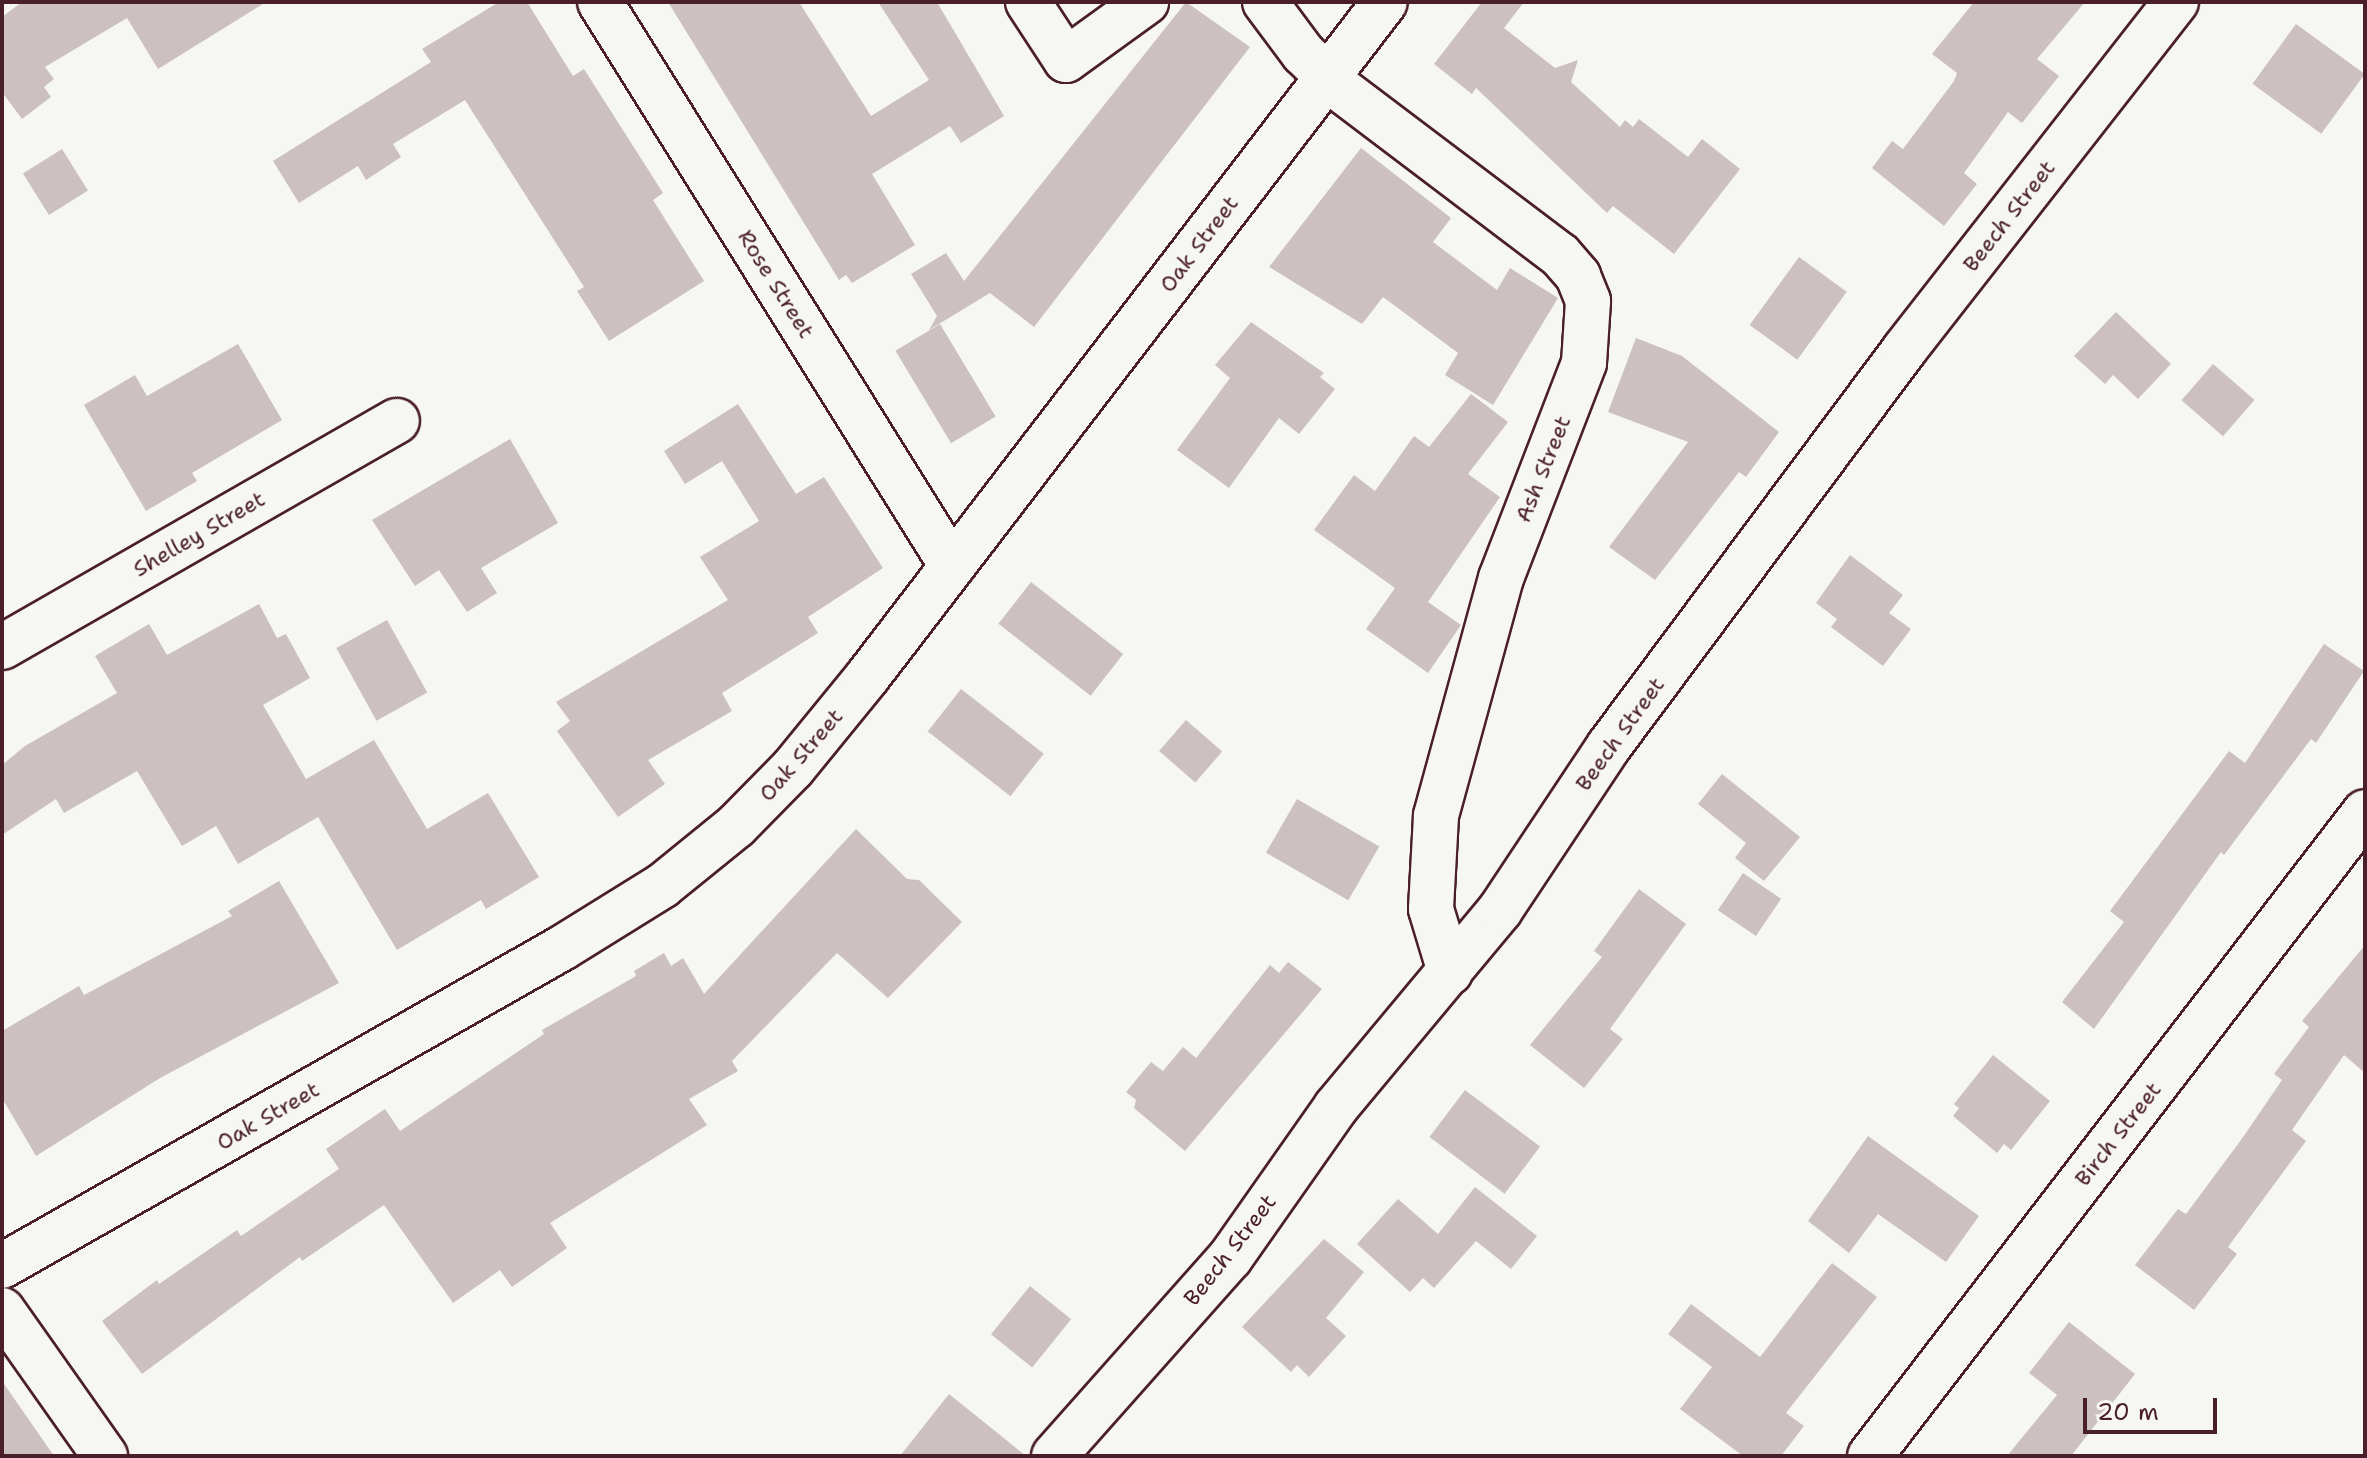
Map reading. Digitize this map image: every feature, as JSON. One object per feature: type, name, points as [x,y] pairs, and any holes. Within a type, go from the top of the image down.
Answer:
[{"type":"street","name":"Rose Street","points":[[600,2],[952,566]]},
{"type":"street","points":[[1028,2],[1066,60],[1146,2]]},
{"type":"street","name":"Ash Street","points":[[1265,2],[1327,77],[1560,255],[1578,276],[1588,301],[1584,363],[1501,578],[1436,816],[1431,909],[1450,972]]},
{"type":"street","name":"Oak Street","points":[[2,1266],[562,948],[686,869],[793,768],[1385,2]]},
{"type":"street","name":"Beech Street","points":[[1054,1456],[1230,1258],[1336,1107],[1450,972],[1529,869],[1609,746],[1904,350],[2176,2]]},
{"type":"street","name":"Shelley Street","points":[[2,647],[397,421]]},
{"type":"street","name":"Birch Street","points":[[1870,1456],[2365,812]]},
{"type":"street","points":[[2,1310],[105,1456]]},
{"type":"building","points":[[22,2],[266,2],[158,69],[127,18],[45,67],[54,79],[44,87],[51,97],[22,119],[2,92],[2,17]]},
{"type":"building","points":[[499,2],[527,2],[573,76],[584,69],[663,193],[653,200],[704,281],[609,341],[577,291],[584,287],[465,100],[393,144],[401,157],[366,180],[358,166],[299,203],[273,161],[431,62],[422,49]]},
{"type":"building","points":[[668,2],[799,2],[871,116],[929,80],[878,2],[937,2],[1004,116],[961,143],[950,126],[872,174],[915,245],[852,283],[846,275],[839,280]]},
{"type":"building","points":[[1186,2],[1250,47],[1034,327],[990,293],[929,330],[937,316],[911,274],[946,253],[964,281]]},
{"type":"building","points":[[1482,2],[1524,2],[1504,28],[1555,68],[1578,60],[1571,82],[1620,127],[1625,120],[1633,127],[1639,119],[1688,157],[1702,139],[1740,169],[1674,254],[1613,206],[1607,213],[1476,88],[1472,94],[1434,64]]},
{"type":"building","points":[[1974,2],[2085,2],[2037,59],[2059,76],[2022,123],[2008,112],[1964,173],[1977,184],[1944,226],[1872,168],[1892,141],[1903,149],[1954,81],[1957,73],[1932,54]]},
{"type":"building","points":[[2296,24],[2365,74],[2321,134],[2253,84]]},
{"type":"building","points":[[1361,148],[1451,218],[1433,242],[1497,290],[1510,268],[1558,298],[1493,405],[1445,375],[1458,353],[1383,297],[1362,324],[1269,267]]},
{"type":"building","points":[[62,149],[88,191],[49,215],[23,173]]},
{"type":"building","points":[[1799,257],[1847,292],[1797,360],[1750,325]]},
{"type":"building","points":[[2116,312],[2171,364],[2138,399],[2113,375],[2105,384],[2074,356]]},
{"type":"building","points":[[1251,322],[1324,373],[1320,377],[1335,389],[1299,434],[1279,418],[1229,488],[1177,450],[1230,378],[1215,365]]},
{"type":"building","points":[[940,324],[996,417],[951,443],[895,351]]},
{"type":"building","points":[[1636,338],[1682,356],[1779,432],[1746,477],[1739,472],[1655,580],[1609,547],[1688,442],[1608,412]]},
{"type":"building","points":[[238,344],[282,420],[192,473],[197,481],[146,511],[84,405],[135,375],[147,396]]},
{"type":"building","points":[[2213,364],[2255,400],[2223,436],[2182,400]]},
{"type":"building","points":[[1471,394],[1508,422],[1468,474],[1500,497],[1428,602],[1461,625],[1428,673],[1366,629],[1395,588],[1314,530],[1354,475],[1375,491],[1414,436],[1429,447]]},
{"type":"building","points":[[738,404],[796,494],[824,477],[883,568],[808,617],[818,633],[722,693],[732,711],[648,760],[665,784],[618,817],[557,731],[570,721],[556,702],[728,600],[700,557],[759,521],[722,461],[685,484],[664,451]]},
{"type":"building","points":[[510,439],[558,523],[481,568],[497,593],[467,612],[439,570],[415,586],[372,520]]},
{"type":"building","points":[[1850,555],[1903,595],[1889,613],[1911,629],[1883,666],[1831,627],[1837,619],[1816,603]]},
{"type":"building","points":[[1031,582],[1123,654],[1091,696],[998,624]]},
{"type":"building","points":[[259,604],[277,638],[286,634],[310,678],[263,705],[306,779],[374,740],[427,829],[488,793],[539,877],[486,909],[481,900],[397,950],[318,817],[238,864],[216,826],[182,846],[137,771],[64,813],[56,799],[2,835],[2,765],[25,746],[117,693],[95,656],[149,624],[167,655]]},
{"type":"building","points":[[387,620],[427,693],[377,721],[336,648]]},
{"type":"building","points":[[2324,644],[2364,671],[2316,743],[2311,739],[2224,855],[2221,852],[2094,1029],[2062,1002],[2124,922],[2110,911],[2229,751],[2245,763]]},
{"type":"building","points":[[961,689],[1044,754],[1010,796],[928,732]]},
{"type":"building","points":[[1186,720],[1222,751],[1195,782],[1159,751]]},
{"type":"building","points":[[1722,774],[1800,837],[1764,881],[1735,858],[1746,843],[1698,804]]},
{"type":"building","points":[[1297,799],[1379,846],[1348,900],[1266,853]]},
{"type":"building","points":[[856,829],[907,879],[919,880],[962,922],[888,998],[837,953],[732,1061],[738,1071],[689,1099],[707,1125],[550,1223],[567,1248],[512,1287],[500,1270],[453,1303],[384,1205],[302,1261],[300,1257],[142,1374],[102,1321],[157,1280],[159,1284],[237,1230],[241,1236],[339,1169],[326,1149],[385,1109],[400,1131],[544,1034],[542,1030],[636,976],[634,971],[664,953],[671,966],[683,958],[704,994]]},
{"type":"building","points":[[1743,873],[1781,899],[1756,936],[1718,910]]},
{"type":"building","points":[[279,881],[339,983],[160,1078],[36,1156],[2,1098],[2,1031],[79,986],[84,995],[232,916],[228,911]]},
{"type":"building","points":[[1639,889],[1686,924],[1610,1029],[1623,1039],[1584,1088],[1530,1045],[1602,957],[1594,951]]},
{"type":"building","points":[[2365,945],[2365,1073],[2344,1055],[2292,1130],[2306,1141],[2228,1247],[2237,1254],[2194,1310],[2135,1265],[2178,1209],[2186,1214],[2241,1140],[2282,1080],[2274,1074],[2309,1027],[2302,1021]]},
{"type":"building","points":[[1288,962],[1322,989],[1185,1151],[1134,1108],[1136,1100],[1126,1092],[1151,1062],[1163,1071],[1183,1047],[1196,1058],[1270,965],[1279,973]]},
{"type":"building","points":[[1993,1055],[2050,1101],[2011,1150],[2004,1144],[1997,1153],[1953,1116],[1959,1108],[1954,1104]]},
{"type":"building","points":[[1465,1090],[1540,1147],[1505,1194],[1429,1137]]},
{"type":"building","points":[[1868,1136],[1979,1216],[1946,1262],[1878,1214],[1849,1253],[1808,1221]]},
{"type":"building","points":[[1475,1187],[1537,1236],[1511,1269],[1476,1241],[1434,1288],[1423,1278],[1410,1292],[1357,1244],[1398,1199],[1438,1234]]},
{"type":"building","points":[[1324,1239],[1364,1272],[1326,1318],[1346,1336],[1309,1377],[1297,1365],[1291,1372],[1242,1327]]},
{"type":"building","points":[[1832,1263],[1877,1297],[1786,1413],[1804,1426],[1781,1456],[1743,1456],[1680,1409],[1712,1367],[1668,1334],[1691,1304],[1760,1357]]},
{"type":"building","points":[[1030,1286],[1071,1319],[1032,1368],[991,1334]]},
{"type":"building","points":[[2069,1322],[2135,1374],[2071,1456],[2007,1456],[2057,1395],[2029,1373]]},
{"type":"building","points":[[2,1381],[54,1456],[2,1456]]},
{"type":"building","points":[[949,1394],[1026,1456],[900,1456]]}]
